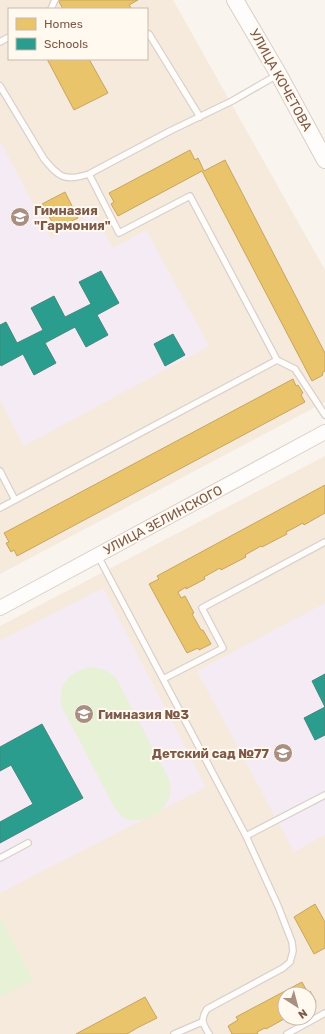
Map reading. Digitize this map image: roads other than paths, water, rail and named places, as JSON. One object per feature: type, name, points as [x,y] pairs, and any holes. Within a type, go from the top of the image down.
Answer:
[{"type":"main road","name":"УЛИЦА КОЧЕТОВА","points":[[235,0],[279,75],[325,160]]},
{"type":"street","name":"УЛИЦА ЗЕЛИНСКОГО","points":[[0,608],[325,432]]},
{"type":"lane","points":[[148,34],[200,117]]},
{"type":"lane","points":[[0,86],[52,169],[63,178],[76,178],[89,174],[170,131],[232,101],[279,75]]},
{"type":"lane","points":[[89,174],[120,233],[190,196],[277,360],[295,369],[325,415]]},
{"type":"lane","points":[[0,508],[277,360]]},
{"type":"lane","points":[[0,471],[15,500]]},
{"type":"lane","points":[[163,679],[223,648],[202,608],[325,542]]},
{"type":"lane","points":[[98,556],[246,836],[278,906],[292,942],[293,951],[290,962],[283,968],[207,1009],[203,1015],[202,1022],[209,1034]]},
{"type":"lane","points":[[246,836],[325,795]]},
{"type":"lane","points":[[0,858],[28,843]]},
{"type":"lane","points":[[287,1034],[325,1012]]},
{"type":"lane","points":[[174,1034],[202,1022]]},
{"type":"place","name":"Гимназия \"Гармония\"","points":[[20,217]]},
{"type":"place","name":"Гимназия №3","points":[[84,714]]},
{"type":"place","name":"Детский сад №77","points":[[283,753]]}]
